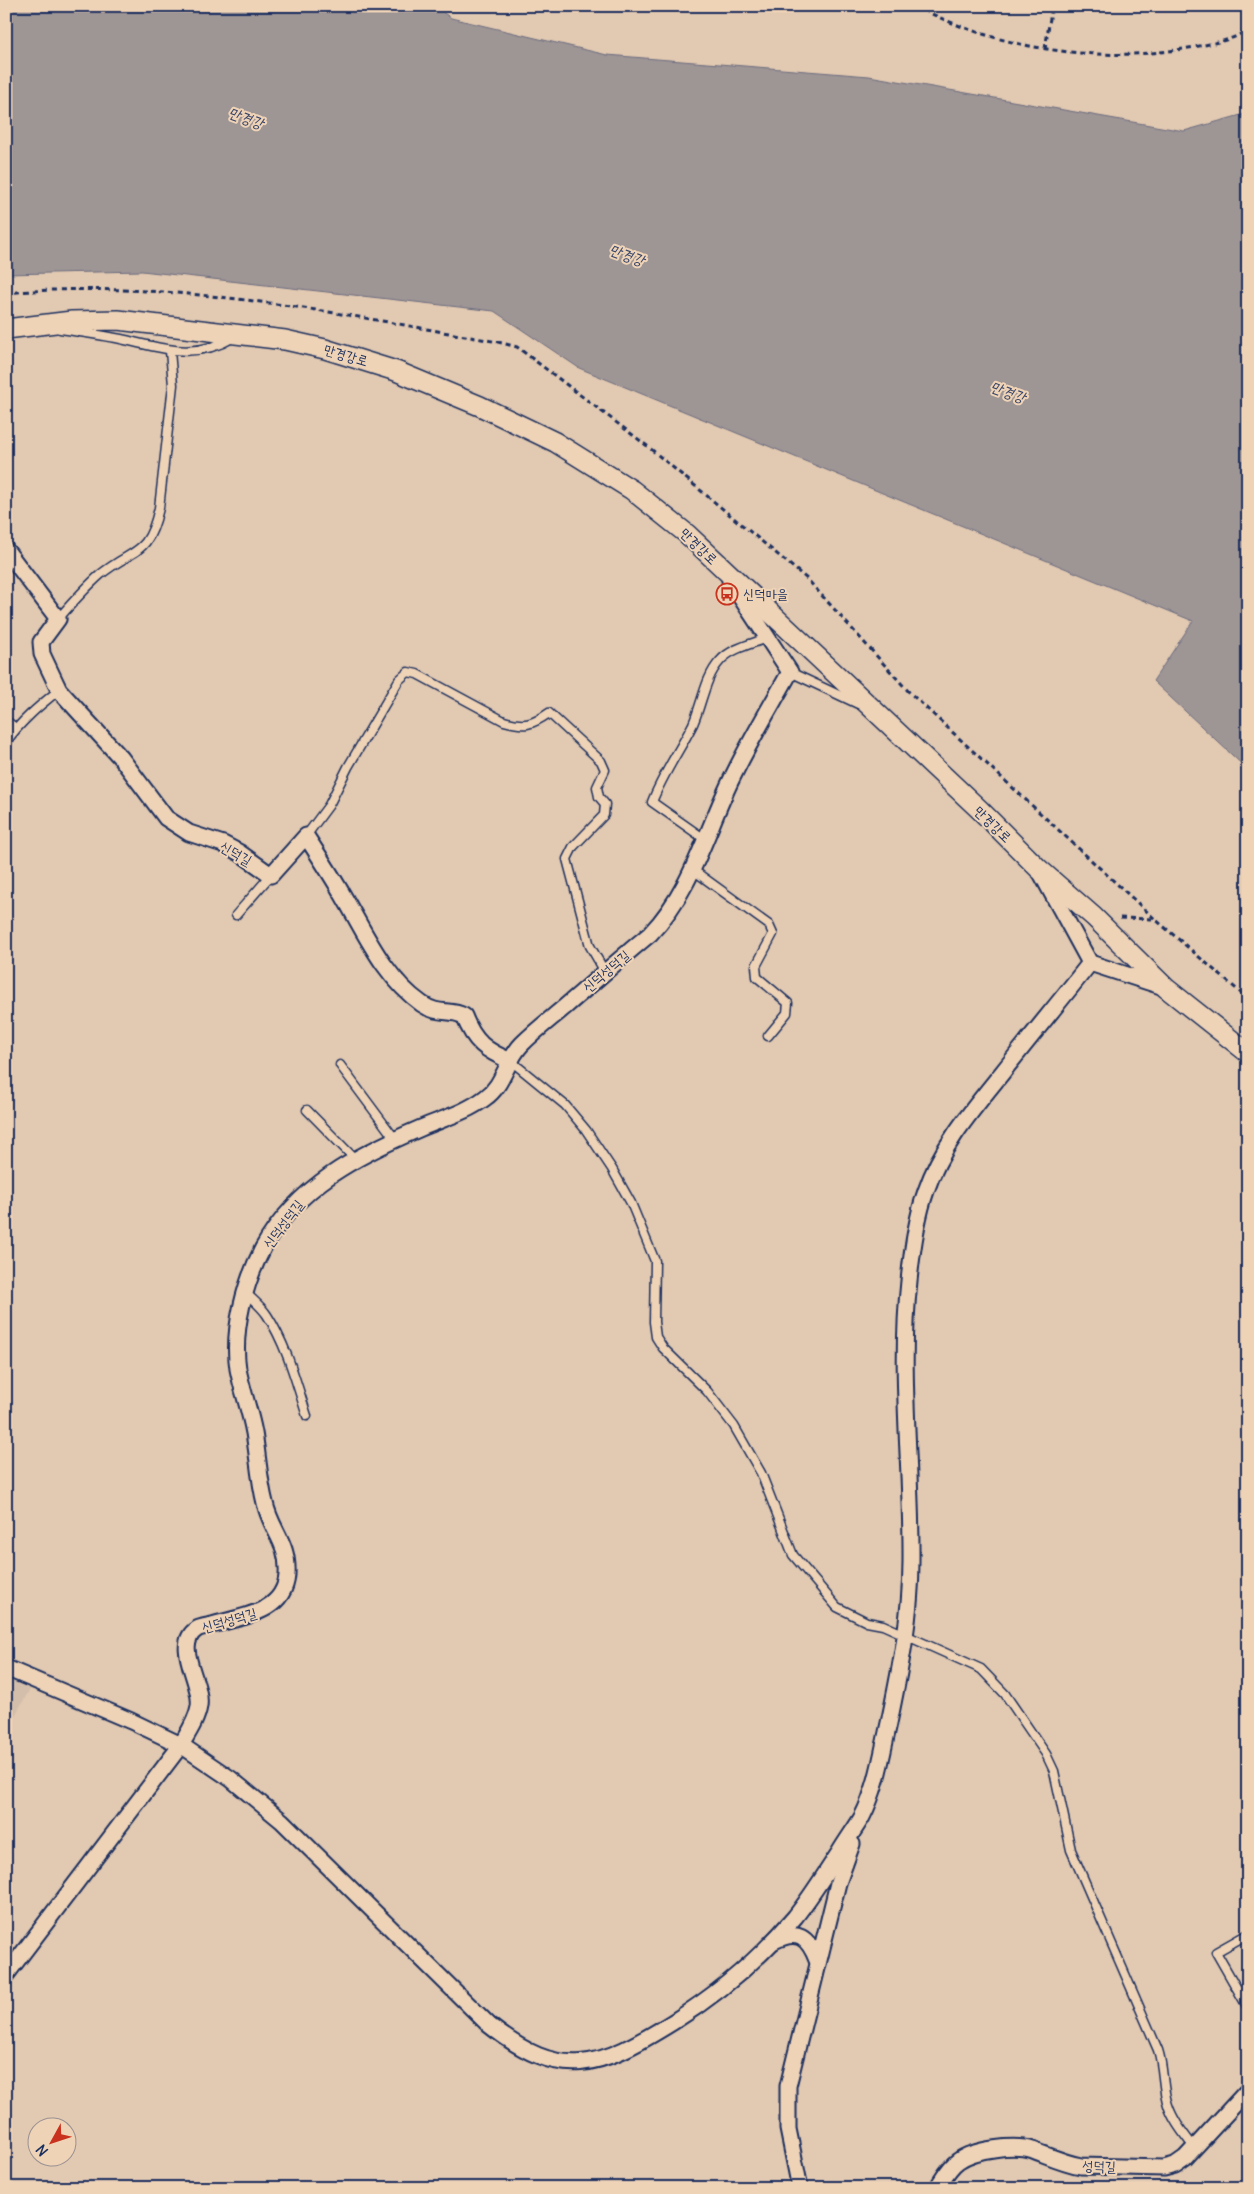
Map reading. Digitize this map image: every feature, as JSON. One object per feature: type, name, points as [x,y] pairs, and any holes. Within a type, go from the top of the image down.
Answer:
[{"type":"street","name":"만경강로","points":[[6,329],[80,321],[118,320],[285,340],[357,358],[433,385],[518,423],[555,442],[632,490],[687,534],[1038,868],[1094,917],[1166,988],[1248,1053]]},
{"type":"street","points":[[6,550],[58,619]]},
{"type":"street","points":[[722,569],[790,672]]},
{"type":"street","name":"신덕길","points":[[58,619],[41,642],[42,654],[58,690],[121,758],[166,818],[189,833],[223,844],[240,853],[271,875]]},
{"type":"street","name":"신덕성덕길","points":[[6,1975],[181,1745],[199,1707],[200,1692],[186,1652],[188,1640],[196,1629],[264,1610],[275,1603],[283,1592],[287,1576],[287,1557],[282,1540],[265,1504],[254,1432],[238,1369],[237,1346],[246,1293],[264,1247],[294,1206],[338,1169],[394,1139],[472,1106],[488,1097],[498,1085],[518,1047],[650,934],[666,918],[693,870],[732,776],[790,672]]},
{"type":"street","points":[[271,875],[306,836],[332,875],[376,954],[406,991],[433,1011],[446,1014],[456,1012],[464,1016],[468,1025],[489,1052],[511,1061]]},
{"type":"street","points":[[1038,868],[1090,963],[1166,988]]},
{"type":"street","points":[[800,2188],[788,2129],[788,2086],[817,1960],[838,1883],[875,1783],[901,1664],[905,1635],[911,1563],[904,1351],[911,1260],[926,1190],[952,1138],[1090,963]]},
{"type":"street","points":[[6,1668],[131,1721],[181,1745],[246,1790],[282,1821],[489,2024],[511,2042],[553,2062],[570,2064],[591,2062],[634,2045],[704,2000],[751,1962],[795,1917],[862,1817]]},
{"type":"street","points":[[772,1941],[786,1935],[806,1939],[812,1946],[817,1960]]},
{"type":"street","name":"성덕길","points":[[937,2188],[956,2162],[965,2156],[1004,2147],[1032,2150],[1068,2164],[1081,2166],[1164,2168],[1175,2165],[1195,2149],[1248,2090]]},
{"type":"lane","points":[[36,325],[119,339],[170,351],[218,346],[240,334]]},
{"type":"lane","points":[[58,619],[98,577],[137,552],[148,540],[155,526],[159,508],[173,385],[170,351]]},
{"type":"lane","points":[[706,840],[652,802],[660,782],[693,723],[713,670],[720,660],[732,651],[767,638]]},
{"type":"lane","points":[[306,836],[329,805],[348,767],[399,680],[408,672],[417,674],[512,723],[519,725],[535,723],[549,713],[601,761],[605,770],[597,787],[599,797],[605,804],[604,815],[573,847],[567,859],[590,946],[605,972]]},
{"type":"lane","points":[[790,672],[876,713]]},
{"type":"lane","points":[[6,742],[16,728],[58,690]]},
{"type":"lane","points":[[6,721],[16,728]]},
{"type":"lane","points":[[693,870],[769,925],[774,934],[756,966],[757,977],[788,1003],[787,1013],[768,1036]]},
{"type":"lane","points":[[236,915],[271,875]]},
{"type":"lane","points":[[511,1061],[565,1105],[586,1130],[631,1203],[655,1261],[654,1322],[656,1337],[663,1348],[707,1391],[734,1426],[761,1473],[792,1555],[837,1607],[850,1615],[867,1622],[884,1625],[981,1669],[1004,1694],[1046,1754],[1054,1770],[1071,1850],[1158,2050],[1164,2066],[1167,2103],[1174,2121],[1195,2149]]},
{"type":"lane","points":[[340,1065],[394,1139]]},
{"type":"lane","points":[[307,1110],[355,1159]]},
{"type":"lane","points":[[246,1293],[266,1314],[281,1342],[306,1416]]},
{"type":"lane","points":[[1248,1934],[1216,1952],[1248,2008]]},
{"type":"path","points":[[916,6],[1004,41],[1044,49],[1095,55],[1181,50],[1224,41],[1248,29]]},
{"type":"path","points":[[1044,49],[1052,6]]},
{"type":"path","points":[[1094,917],[1155,919]]},
{"type":"shaded area","points":[[6,1678],[30,1689],[6,1731]]},
{"type":"water","name":"만경강","points":[[6,6],[434,6],[451,18],[607,55],[869,76],[1184,131],[1248,113],[1248,770],[1153,681],[1193,621],[579,368],[494,311],[142,271],[6,274]]},
{"type":"place","name":"신덕마을","points":[[727,594]]}]
